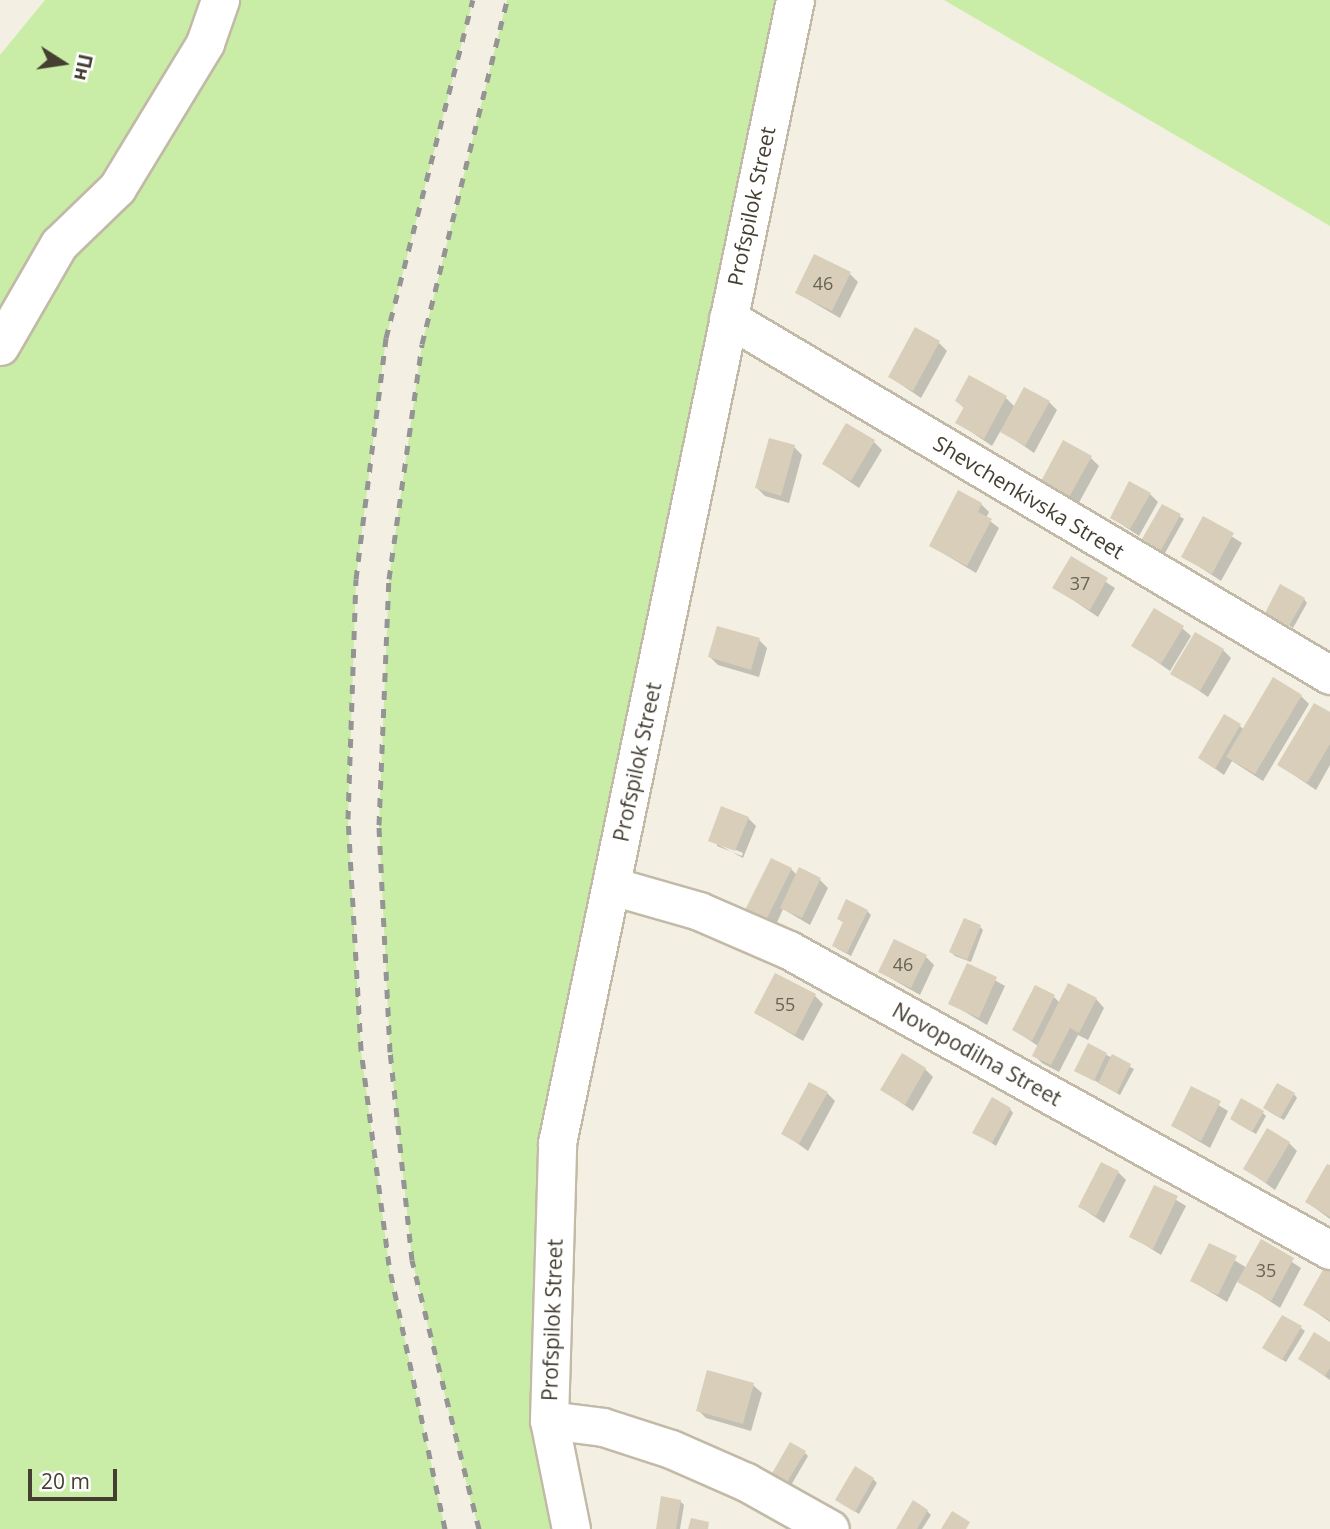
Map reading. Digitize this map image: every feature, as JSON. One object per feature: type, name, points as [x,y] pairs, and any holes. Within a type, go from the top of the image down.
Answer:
[{"type":"street","points":[[0,346],[59,244],[117,188],[205,43],[220,0]]},
{"type":"street","name":"Profspilok Street","points":[[571,1529],[548,1420],[557,1143],[795,0]]},
{"type":"street","name":"Shevchenkivska Street","points":[[728,318],[1330,675]]},
{"type":"street","name":"Novopodilna Street","points":[[612,886],[698,911],[789,950],[1330,1250]]},
{"type":"street","points":[[548,1420],[603,1427],[671,1449],[746,1482],[830,1529]]},
{"type":"green space","points":[[45,0],[473,0],[386,338],[356,579],[348,819],[361,1050],[389,1265],[445,1529],[0,1529],[0,55]]},
{"type":"green space","points":[[507,0],[795,0],[557,1143],[571,1529],[479,1529],[470,1498],[412,1260],[390,1052],[379,825],[389,579],[422,344]]},
{"type":"green space","points":[[944,0],[1330,0],[1330,226],[1254,181]]},
{"type":"building","points":[[814,254],[851,272],[832,311],[795,293]]},
{"type":"building","points":[[915,327],[940,341],[913,391],[888,377]]},
{"type":"building","points":[[969,375],[1007,396],[984,439],[955,423],[964,407],[955,401]]},
{"type":"building","points":[[1024,387],[1050,401],[1025,446],[1000,432]]},
{"type":"building","points":[[846,423],[875,440],[851,481],[822,464]]},
{"type":"building","points":[[769,438],[795,445],[781,496],[755,488]]},
{"type":"building","points":[[1063,440],[1092,456],[1067,501],[1039,485]]},
{"type":"building","points":[[1129,481],[1151,493],[1130,529],[1110,518]]},
{"type":"building","points":[[958,490],[982,503],[978,512],[992,519],[967,566],[929,546]]},
{"type":"building","points":[[1162,504],[1181,514],[1161,550],[1142,539]]},
{"type":"building","points":[[1203,516],[1234,533],[1212,574],[1181,557]]},
{"type":"building","points":[[1071,556],[1108,578],[1090,610],[1052,588]]},
{"type":"building","points":[[1280,584],[1305,598],[1289,626],[1265,613]]},
{"type":"building","points":[[1154,608],[1184,626],[1161,664],[1131,646]]},
{"type":"building","points":[[717,626],[760,638],[751,670],[708,657]]},
{"type":"building","points":[[1195,632],[1224,649],[1200,691],[1170,674]]},
{"type":"building","points":[[1273,677],[1302,695],[1255,774],[1226,757]]},
{"type":"building","points":[[1314,703],[1330,712],[1330,744],[1307,783],[1277,765]]},
{"type":"building","points":[[1224,714],[1241,724],[1215,769],[1198,758]]},
{"type":"building","points":[[721,806],[749,817],[735,851],[708,841]]},
{"type":"building","points":[[771,858],[792,868],[766,920],[745,910]]},
{"type":"building","points":[[799,867],[821,878],[802,918],[780,908]]},
{"type":"building","points":[[846,899],[868,910],[847,953],[832,946],[843,922],[837,919]]},
{"type":"building","points":[[964,918],[981,925],[967,960],[949,952]]},
{"type":"building","points":[[894,939],[927,955],[911,988],[878,972]]},
{"type":"building","points":[[967,963],[997,977],[979,1018],[948,1004]]},
{"type":"building","points":[[775,973],[816,994],[795,1035],[754,1013]]},
{"type":"building","points":[[1068,983],[1097,998],[1079,1033],[1070,1028],[1051,1065],[1032,1056]]},
{"type":"building","points":[[1035,985],[1055,995],[1032,1041],[1012,1030]]},
{"type":"building","points":[[1088,1043],[1107,1053],[1094,1081],[1074,1071]]},
{"type":"building","points":[[902,1053],[926,1068],[905,1105],[880,1090]]},
{"type":"building","points":[[1112,1054],[1131,1064],[1117,1093],[1098,1083]]},
{"type":"building","points":[[809,1082],[828,1092],[799,1144],[781,1134]]},
{"type":"building","points":[[1277,1083],[1295,1093],[1280,1118],[1263,1108]]},
{"type":"building","points":[[1191,1086],[1221,1101],[1201,1141],[1171,1126]]},
{"type":"building","points":[[992,1097],[1011,1108],[992,1143],[972,1133]]},
{"type":"building","points":[[1241,1098],[1264,1111],[1252,1132],[1230,1119]]},
{"type":"building","points":[[1267,1128],[1290,1142],[1266,1183],[1243,1169]]},
{"type":"building","points":[[1101,1162],[1119,1171],[1096,1216],[1078,1207]]},
{"type":"building","points":[[1327,1164],[1330,1165],[1330,1217],[1305,1202]]},
{"type":"building","points":[[1154,1185],[1178,1196],[1153,1249],[1129,1237]]},
{"type":"building","points":[[1261,1239],[1294,1258],[1271,1301],[1237,1282]]},
{"type":"building","points":[[1209,1243],[1237,1256],[1218,1295],[1190,1281]]},
{"type":"building","points":[[1324,1268],[1330,1271],[1330,1320],[1303,1305]]},
{"type":"building","points":[[1282,1315],[1302,1326],[1282,1360],[1262,1348]]},
{"type":"building","points":[[1314,1332],[1330,1342],[1330,1368],[1325,1376],[1298,1359]]},
{"type":"building","points":[[707,1370],[754,1383],[743,1424],[696,1411]]},
{"type":"building","points":[[790,1442],[806,1451],[786,1484],[771,1475]]},
{"type":"building","points":[[855,1466],[874,1478],[855,1512],[835,1500]]},
{"type":"building","points":[[661,1496],[681,1500],[676,1529],[656,1529]]},
{"type":"building","points":[[913,1500],[928,1510],[917,1529],[896,1529]]},
{"type":"building","points":[[952,1511],[970,1522],[966,1529],[941,1529]]},
{"type":"building","points":[[691,1518],[709,1522],[708,1529],[688,1529]]},
{"type":"railway","points":[[445,1529],[389,1265],[361,1050],[348,819],[356,579],[386,338],[473,0]]},
{"type":"railway","points":[[479,1529],[412,1260],[390,1052],[379,825],[389,579],[422,344],[507,0]]}]
